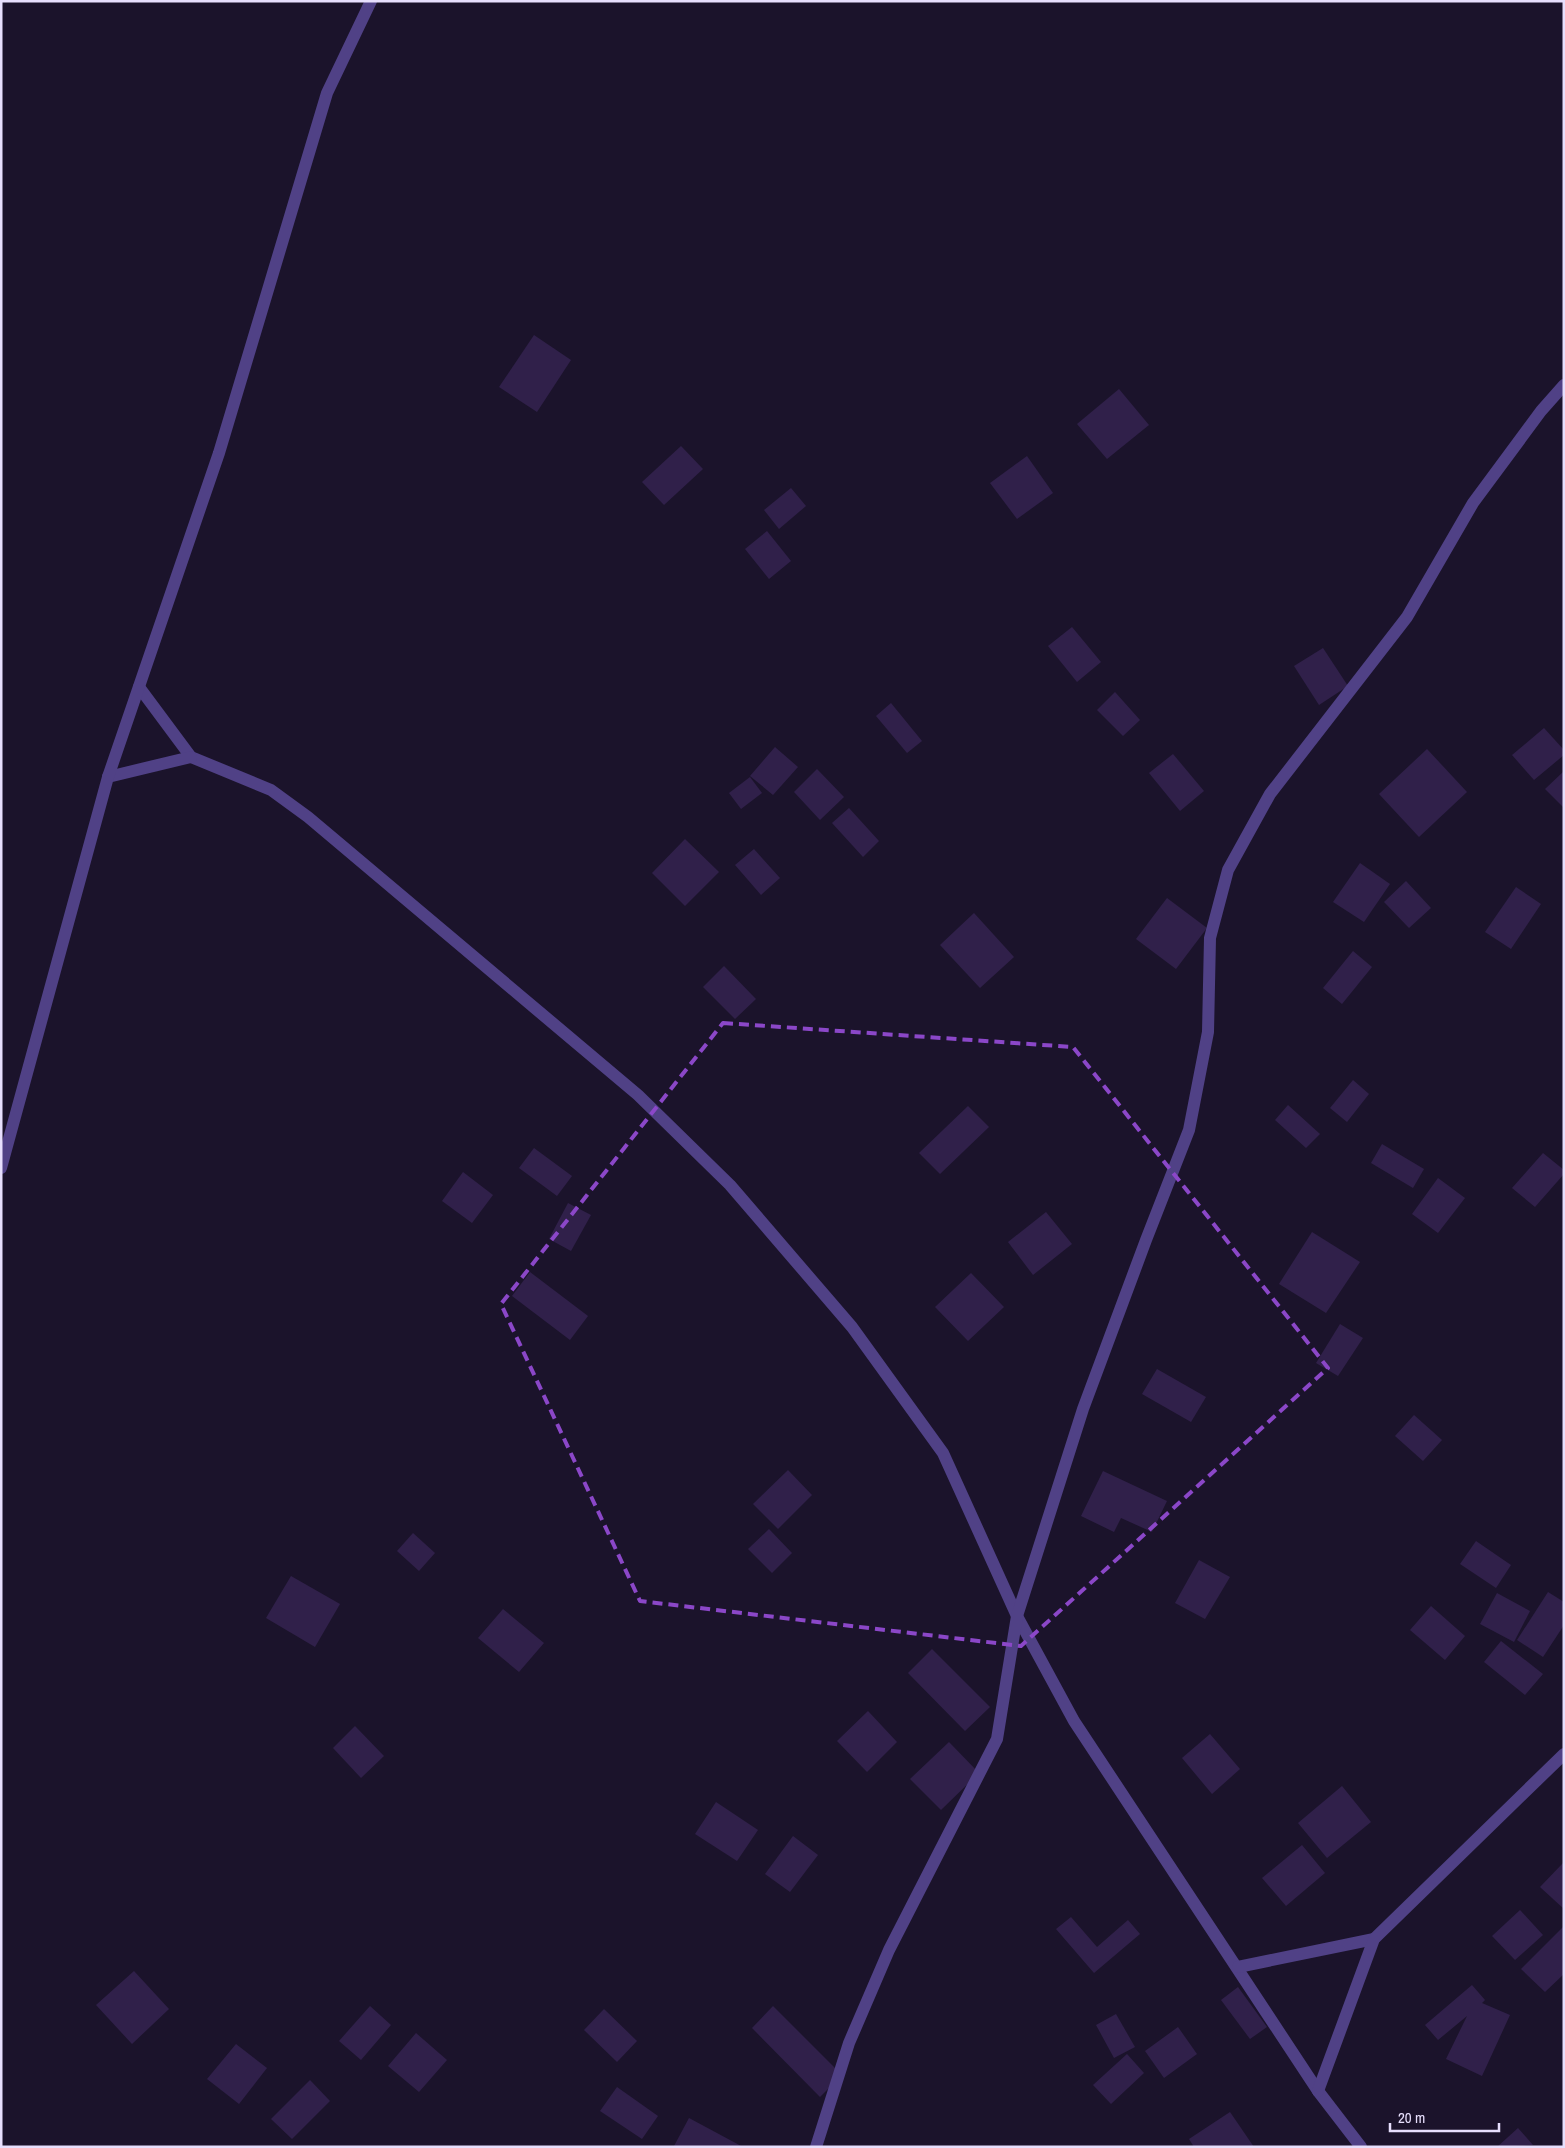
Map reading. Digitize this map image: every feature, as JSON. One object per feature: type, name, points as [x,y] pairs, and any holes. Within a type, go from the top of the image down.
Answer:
[{"type":"street","points":[[1,1168],[108,777],[219,453],[327,93],[371,1]]},
{"type":"street","points":[[816,2147],[849,2043],[889,1950],[997,1739],[1017,1616],[1083,1409],[1189,1130],[1208,1032],[1210,938],[1228,870],[1270,794],[1407,617],[1473,503],[1541,412],[1564,385]]},
{"type":"street","points":[[138,687],[191,758],[271,790],[308,817],[638,1095],[730,1185],[852,1327],[943,1453],[1017,1616],[1074,1721],[1318,2091],[1361,2147]]},
{"type":"street","points":[[108,777],[191,758]]},
{"type":"street","points":[[1318,2091],[1374,1939],[1564,1754]]},
{"type":"street","points":[[1238,1967],[1374,1939]]},
{"type":"highlighted area","points":[[723,1023],[1073,1047],[1328,1368],[1021,1646],[640,1601],[501,1304]]},
{"type":"building","points":[[534,335],[571,360],[537,412],[499,387]]},
{"type":"building","points":[[1119,389],[1149,425],[1107,459],[1077,424]]},
{"type":"building","points":[[681,446],[703,469],[664,505],[642,482]]},
{"type":"building","points":[[1027,456],[1053,493],[1017,519],[990,483]]},
{"type":"building","points":[[791,488],[806,506],[779,529],[764,510]]},
{"type":"building","points":[[767,531],[791,561],[769,579],[745,549]]},
{"type":"building","points":[[1072,627],[1101,662],[1077,682],[1048,646]]},
{"type":"building","points":[[1323,648],[1348,686],[1319,705],[1294,666]]},
{"type":"building","points":[[1115,692],[1140,720],[1123,736],[1097,710]]},
{"type":"building","points":[[891,703],[922,741],[907,753],[876,716]]},
{"type":"building","points":[[1544,728],[1564,750],[1564,755],[1534,780],[1512,755]]},
{"type":"building","points":[[775,747],[798,767],[773,795],[750,776]]},
{"type":"building","points":[[1427,749],[1467,792],[1419,837],[1379,794]]},
{"type":"building","points":[[1173,754],[1204,791],[1180,811],[1149,773]]},
{"type":"building","points":[[817,769],[844,797],[820,820],[794,792]]},
{"type":"building","points":[[1564,771],[1564,808],[1545,789]]},
{"type":"building","points":[[750,777],[762,793],[741,809],[729,793]]},
{"type":"building","points":[[849,808],[879,841],[863,857],[832,823]]},
{"type":"building","points":[[685,839],[719,872],[685,906],[652,873]]},
{"type":"building","points":[[754,849],[780,878],[761,895],[735,865]]},
{"type":"building","points":[[1360,863],[1390,884],[1364,922],[1333,902]]},
{"type":"building","points":[[1406,881],[1431,908],[1409,928],[1384,902]]},
{"type":"building","points":[[1516,887],[1541,904],[1511,949],[1485,932]]},
{"type":"building","points":[[1167,898],[1207,928],[1176,969],[1136,939]]},
{"type":"building","points":[[974,913],[1014,957],[980,988],[940,945]]},
{"type":"building","points":[[1353,951],[1372,967],[1342,1004],[1323,988]]},
{"type":"building","points":[[724,966],[756,999],[735,1019],[703,987]]},
{"type":"building","points":[[1353,1080],[1369,1094],[1347,1122],[1330,1108]]},
{"type":"building","points":[[1288,1105],[1320,1134],[1306,1148],[1275,1120]]},
{"type":"building","points":[[968,1106],[989,1127],[940,1174],[919,1153]]},
{"type":"building","points":[[1382,1144],[1424,1169],[1413,1188],[1371,1163]]},
{"type":"building","points":[[534,1148],[572,1176],[557,1196],[519,1168]]},
{"type":"building","points":[[1543,1153],[1564,1170],[1564,1174],[1535,1207],[1512,1188]]},
{"type":"building","points":[[463,1172],[493,1195],[472,1223],[442,1201]]},
{"type":"building","points":[[1438,1178],[1465,1198],[1438,1233],[1412,1214]]},
{"type":"building","points":[[568,1203],[591,1215],[571,1251],[549,1239]]},
{"type":"building","points":[[1046,1212],[1072,1244],[1033,1275],[1008,1242]]},
{"type":"building","points":[[1312,1232],[1360,1262],[1326,1313],[1279,1284]]},
{"type":"building","points":[[530,1272],[588,1316],[570,1340],[512,1296]]},
{"type":"building","points":[[971,1273],[1004,1307],[968,1341],[935,1307]]},
{"type":"building","points":[[1340,1324],[1363,1338],[1338,1376],[1316,1363]]},
{"type":"building","points":[[1157,1369],[1206,1397],[1191,1422],[1142,1394]]},
{"type":"building","points":[[1414,1415],[1442,1440],[1423,1461],[1395,1436]]},
{"type":"building","points":[[788,1470],[812,1495],[778,1529],[753,1504]]},
{"type":"building","points":[[1103,1471],[1167,1501],[1152,1532],[1121,1518],[1114,1532],[1081,1516]]},
{"type":"building","points":[[769,1529],[792,1553],[772,1573],[748,1549]]},
{"type":"building","points":[[413,1533],[435,1553],[419,1571],[397,1551]]},
{"type":"building","points":[[1476,1541],[1511,1565],[1496,1588],[1460,1564]]},
{"type":"building","points":[[1199,1560],[1230,1577],[1205,1619],[1175,1603]]},
{"type":"building","points":[[291,1576],[340,1604],[315,1647],[266,1618]]},
{"type":"building","points":[[1548,1592],[1564,1602],[1564,1625],[1543,1657],[1517,1640]]},
{"type":"building","points":[[1497,1593],[1530,1611],[1514,1642],[1480,1624]]},
{"type":"building","points":[[1431,1606],[1465,1636],[1445,1660],[1410,1630]]},
{"type":"building","points":[[503,1609],[544,1643],[519,1672],[478,1638]]},
{"type":"building","points":[[1501,1641],[1543,1674],[1525,1695],[1484,1662]]},
{"type":"building","points":[[932,1649],[990,1707],[965,1731],[908,1673]]},
{"type":"building","points":[[868,1711],[897,1742],[867,1772],[837,1741]]},
{"type":"building","points":[[355,1726],[384,1756],[361,1778],[333,1748]]},
{"type":"building","points":[[1210,1734],[1240,1769],[1212,1794],[1182,1758]]},
{"type":"building","points":[[949,1742],[979,1773],[941,1810],[910,1779]]},
{"type":"building","points":[[1342,1786],[1371,1822],[1327,1858],[1298,1823]]},
{"type":"building","points":[[716,1802],[758,1830],[737,1861],[695,1834]]},
{"type":"building","points":[[793,1836],[818,1855],[790,1892],[765,1874]]},
{"type":"building","points":[[1302,1845],[1325,1873],[1286,1906],[1262,1878]]},
{"type":"building","points":[[1564,1862],[1564,1909],[1540,1887]]},
{"type":"building","points":[[1520,1910],[1543,1935],[1515,1960],[1492,1936]]},
{"type":"building","points":[[1071,1917],[1097,1947],[1128,1920],[1140,1934],[1094,1973],[1056,1929]]},
{"type":"building","points":[[1564,1926],[1564,1974],[1545,1992],[1521,1969]]},
{"type":"building","points":[[134,1971],[169,2009],[132,2044],[96,2005]]},
{"type":"building","points":[[1472,1985],[1485,2000],[1482,2003],[1510,2015],[1482,2076],[1446,2059],[1467,2016],[1438,2040],[1425,2025]]},
{"type":"building","points":[[1238,1987],[1267,2027],[1250,2039],[1221,2000]]},
{"type":"building","points":[[370,2006],[391,2025],[361,2060],[339,2041]]},
{"type":"building","points":[[773,2006],[842,2075],[820,2097],[752,2028]]},
{"type":"building","points":[[604,2009],[637,2041],[617,2062],[584,2030]]},
{"type":"building","points":[[1116,2014],[1135,2047],[1114,2058],[1096,2025]]},
{"type":"building","points":[[1178,2027],[1197,2054],[1164,2078],[1145,2051]]},
{"type":"building","points":[[416,2033],[447,2060],[419,2092],[388,2066]]},
{"type":"building","points":[[236,2044],[267,2068],[239,2104],[207,2079]]},
{"type":"building","points":[[1127,2054],[1144,2073],[1111,2104],[1093,2085]]},
{"type":"building","points":[[310,2080],[330,2101],[292,2139],[271,2119]]},
{"type":"building","points":[[617,2087],[658,2116],[642,2139],[600,2111]]},
{"type":"building","points":[[1230,2112],[1254,2147],[1194,2147],[1189,2139]]},
{"type":"building","points":[[689,2118],[743,2147],[674,2146]]},
{"type":"building","points":[[1518,2128],[1533,2145],[1497,2147]]}]
